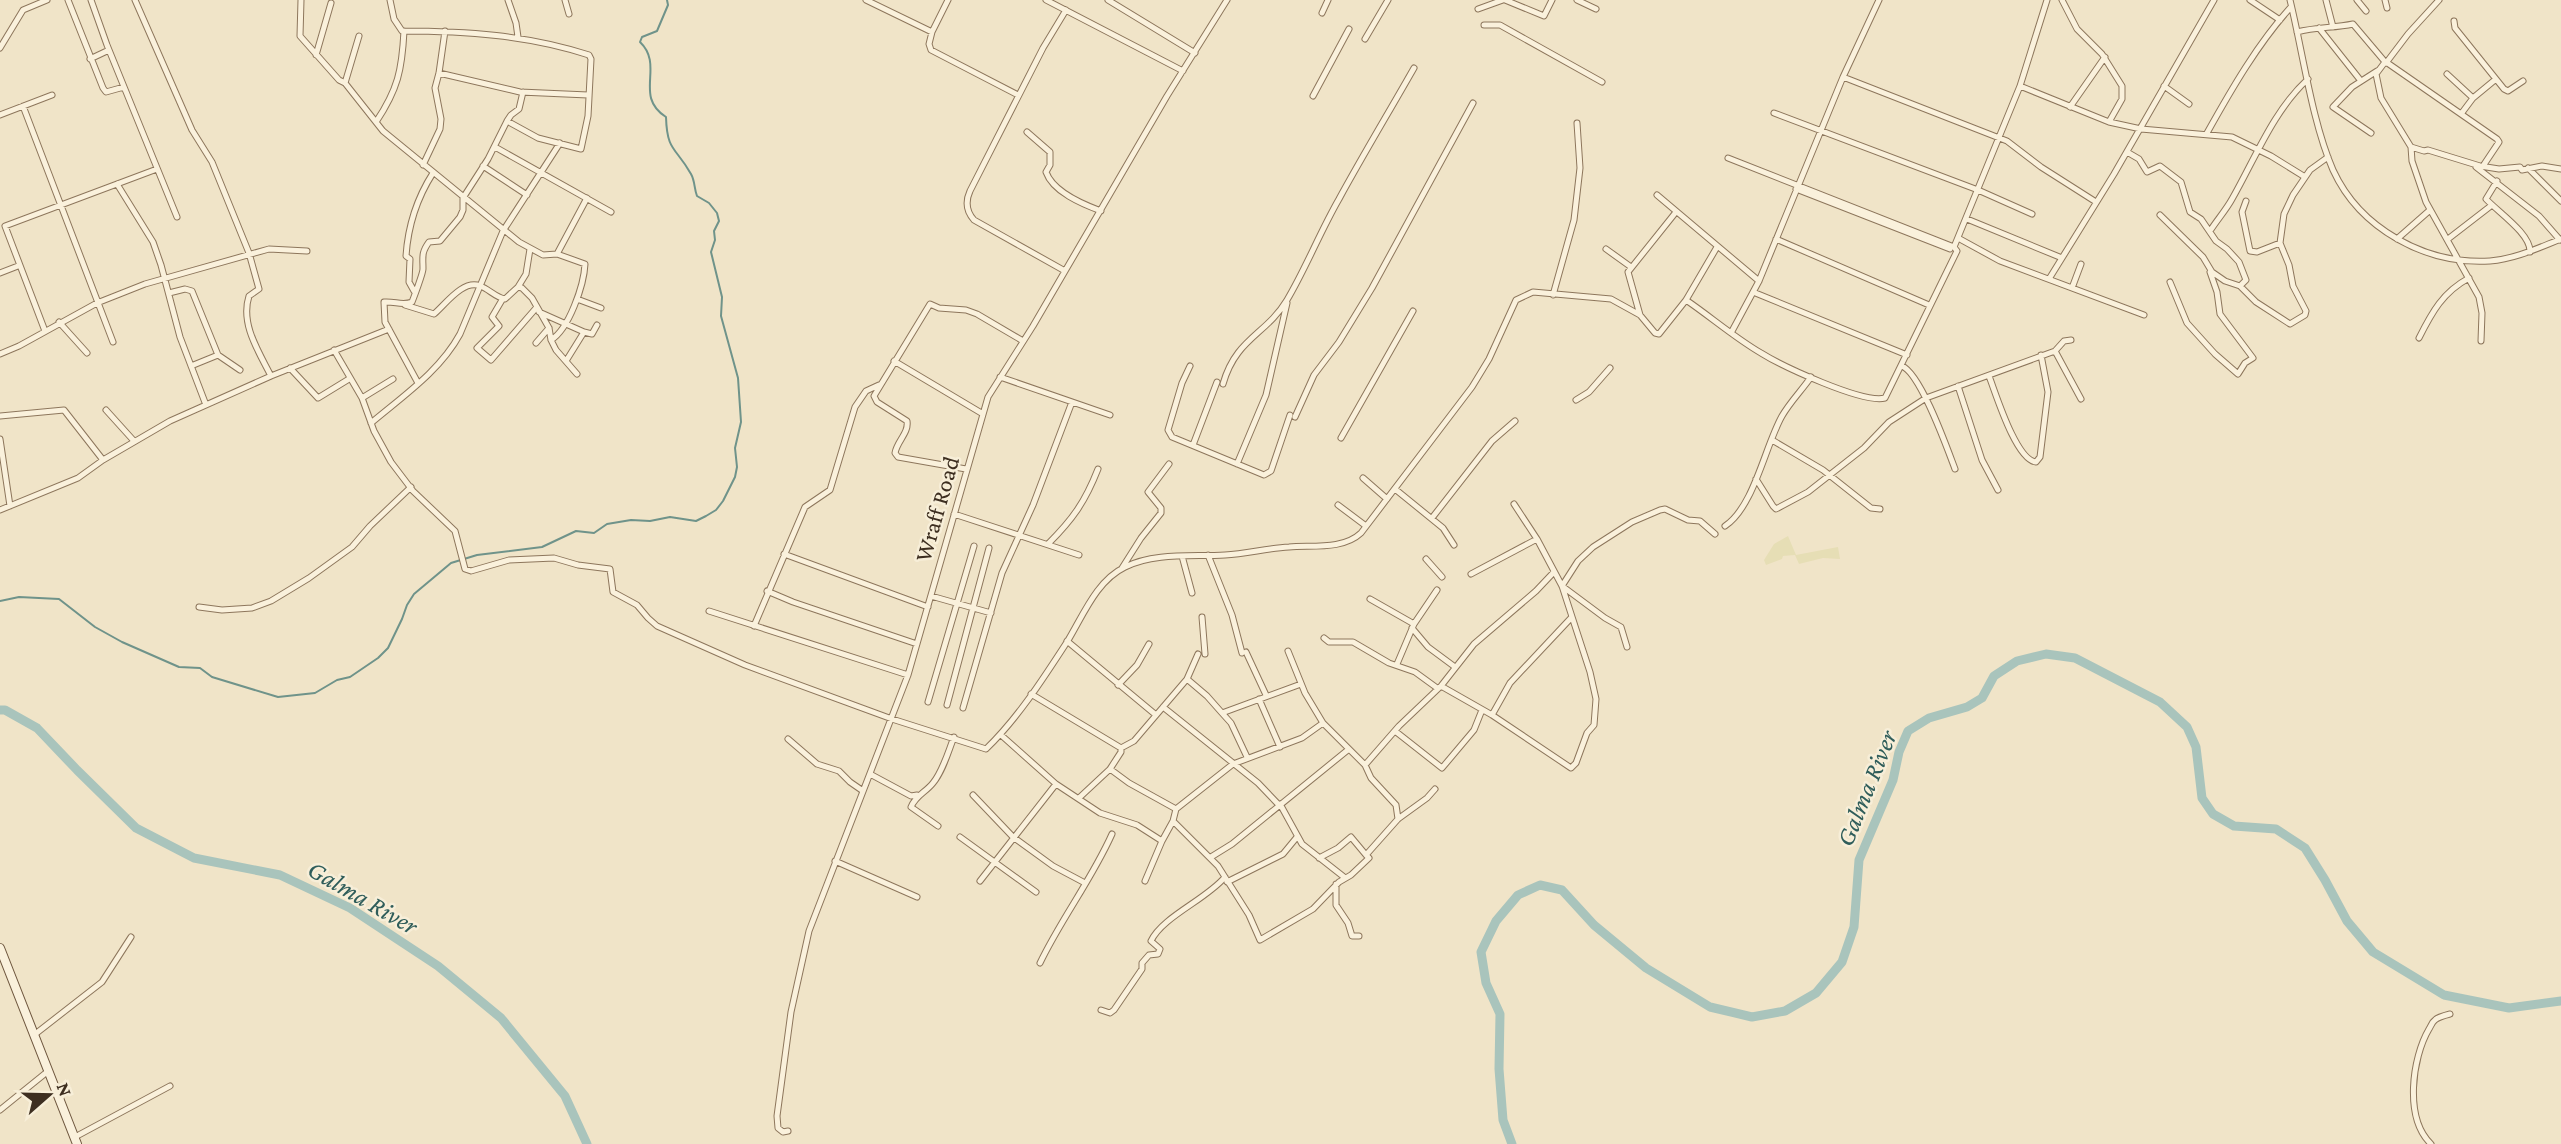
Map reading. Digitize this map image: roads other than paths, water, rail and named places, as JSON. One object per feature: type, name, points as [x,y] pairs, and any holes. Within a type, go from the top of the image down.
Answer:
[{"type":"main road","points":[[0,948],[76,1141]]},
{"type":"street","points":[[0,48],[23,10],[47,0]]},
{"type":"street","points":[[68,0],[90,59],[106,92],[124,87]]},
{"type":"street","points":[[91,0],[177,217]]},
{"type":"street","points":[[135,0],[192,130],[212,162],[249,253],[260,289],[248,299],[248,323],[253,340],[271,376]]},
{"type":"street","points":[[301,0],[300,36],[345,83],[383,131],[503,231],[530,249],[543,255],[556,254],[585,265],[577,299],[558,335],[551,340]]},
{"type":"street","points":[[390,0],[397,26],[404,31],[446,31],[519,37],[589,55],[591,62],[588,116],[581,149],[538,138],[507,121]]},
{"type":"street","points":[[508,0],[519,37]]},
{"type":"street","points":[[565,0],[569,14]]},
{"type":"street","points":[[866,0],[932,32]]},
{"type":"street","points":[[948,0],[932,32],[929,44],[931,50],[1018,95]]},
{"type":"street","points":[[1046,0],[1183,71]]},
{"type":"street","points":[[1108,0],[1195,52]]},
{"type":"street","name":"Wraff Road","points":[[788,1131],[781,1131],[777,1124],[801,960],[817,907],[908,675],[988,397],[1227,0]]},
{"type":"street","points":[[1322,13],[1328,0]]},
{"type":"street","points":[[1366,39],[1388,0]]},
{"type":"street","points":[[1478,9],[1504,0],[1544,16],[1552,0]]},
{"type":"street","points":[[1577,0],[1596,9]]},
{"type":"street","points":[[1731,333],[1759,281],[1843,77],[1880,0]]},
{"type":"street","points":[[1686,300],[1760,353],[1843,390],[1878,401],[1885,398],[1955,249],[2021,86],[2047,0]]},
{"type":"street","points":[[2062,0],[2077,29],[2105,57],[2124,91],[2109,122]]},
{"type":"street","points":[[2049,279],[2141,129],[2214,0]]},
{"type":"street","points":[[2250,0],[2280,20]]},
{"type":"street","points":[[2326,0],[2333,27]]},
{"type":"street","points":[[2357,0],[2366,11]]},
{"type":"street","points":[[2385,0],[2387,8]]},
{"type":"street","points":[[2371,134],[2333,107],[2361,81],[2377,71],[2439,0]]},
{"type":"street","points":[[316,55],[331,3]]},
{"type":"street","points":[[2207,133],[2223,104],[2290,4]]},
{"type":"street","points":[[2290,4],[2328,157],[2339,182],[2369,219],[2397,239],[2422,251],[2458,259],[2490,261],[2530,252],[2560,240],[2539,216],[2474,165]]},
{"type":"street","points":[[1065,271],[974,220],[967,209],[970,191],[1018,95],[1066,10]]},
{"type":"street","points":[[2454,21],[2455,28],[2507,91],[2522,81]]},
{"type":"street","points":[[2297,32],[2353,24],[2385,62],[2499,142],[2483,166]]},
{"type":"street","points":[[1484,25],[1500,25],[1602,82]]},
{"type":"street","points":[[0,28],[6,36]]},
{"type":"street","points":[[2319,28],[2361,81]]},
{"type":"street","points":[[1313,96],[1349,29]]},
{"type":"street","points":[[376,122],[398,84],[404,31]]},
{"type":"street","points":[[423,165],[440,129],[441,119],[435,88],[446,31]]},
{"type":"street","points":[[345,83],[359,36]]},
{"type":"street","points":[[90,59],[109,50]]},
{"type":"street","points":[[2070,107],[2105,57]]},
{"type":"street","points":[[1193,445],[1232,360],[1241,347],[1269,322],[1287,300],[1338,200],[1414,68]]},
{"type":"street","points":[[2377,71],[2381,98],[2411,147],[2412,161],[2430,210],[2479,297],[2482,313],[2481,341]]},
{"type":"street","points":[[439,74],[523,92],[588,95]]},
{"type":"street","points":[[2447,74],[2473,98]]},
{"type":"street","points":[[1843,77],[2007,141],[2041,167],[2096,202]]},
{"type":"street","points":[[2210,231],[2232,201],[2258,150],[2288,101],[2308,79]]},
{"type":"street","points":[[2461,114],[2473,98],[2496,79]]},
{"type":"street","points":[[2021,86],[2109,122],[2141,129],[2232,137],[2305,177]]},
{"type":"street","points":[[2164,86],[2189,104]]},
{"type":"street","points":[[404,305],[412,302],[415,294],[423,270],[422,252],[429,242],[440,241],[460,217],[463,198],[507,121],[519,109],[523,92]]},
{"type":"street","points":[[0,115],[52,95]]},
{"type":"street","points":[[1190,366],[1168,430],[1172,437],[1264,475],[1268,474],[1292,416],[1314,375],[1339,342],[1372,288],[1473,103]]},
{"type":"street","points":[[23,106],[113,342]]},
{"type":"street","points":[[1773,113],[1978,190],[2032,214]]},
{"type":"street","points":[[1553,295],[1574,219],[1580,168],[1577,123]]},
{"type":"street","points":[[1027,132],[1050,152],[1050,165],[1046,172],[1055,186],[1083,204],[1101,211]]},
{"type":"street","points":[[371,423],[438,365],[452,348],[503,231],[561,143]]},
{"type":"street","points":[[495,146],[611,212]]},
{"type":"street","points":[[2411,147],[2474,165],[2499,169],[2520,167],[2522,170],[2542,166],[2561,169]]},
{"type":"street","points":[[2127,152],[2139,159],[2147,172],[2160,166],[2181,181],[2190,212],[2200,219],[2216,241],[2227,249],[2243,269],[2246,280],[2240,286]]},
{"type":"street","points":[[2209,269],[2225,281],[2240,286],[2256,302],[2290,324],[2305,315],[2306,311],[2293,286],[2291,270],[2280,243],[2284,214],[2310,170],[2328,157]]},
{"type":"street","points":[[1728,158],[1955,249]]},
{"type":"street","points":[[483,166],[527,195]]},
{"type":"street","points":[[2528,168],[2561,201]]},
{"type":"street","points":[[45,331],[5,226],[157,169]]},
{"type":"street","points":[[415,294],[409,282],[410,259],[406,256],[407,242],[420,192],[433,173]]},
{"type":"street","points":[[2497,181],[2486,199],[2524,234],[2531,244],[2530,252]]},
{"type":"street","points":[[117,184],[153,242],[191,366],[206,405]]},
{"type":"street","points":[[1657,195],[1759,281]]},
{"type":"street","points":[[556,254],[587,198]]},
{"type":"street","points":[[2246,201],[2242,212],[2250,251],[2258,253],[2280,243]]},
{"type":"street","points":[[2448,239],[2492,205]]},
{"type":"street","points":[[2397,239],[2430,210]]},
{"type":"street","points":[[1640,315],[1628,272],[1676,212]]},
{"type":"street","points":[[2160,215],[2203,257],[2217,292],[2220,314],[2253,358],[2245,363],[2238,374],[2215,354],[2187,323],[2170,282]]},
{"type":"street","points":[[1967,219],[2062,258]]},
{"type":"street","points":[[1958,238],[2000,261],[2144,315]]},
{"type":"street","points":[[1776,239],[1929,305]]},
{"type":"street","points":[[1122,568],[1157,558],[1345,543],[1357,537],[1472,387],[1489,359],[1516,300],[1528,293],[1611,299],[1640,315],[1655,333],[1661,333],[1686,300],[1717,247]]},
{"type":"street","points":[[0,354],[97,303],[164,278],[269,249],[307,251]]},
{"type":"street","points":[[530,249],[526,274],[519,287],[502,299],[492,317],[499,326],[477,348],[491,360],[538,309]]},
{"type":"street","points":[[1606,249],[1631,267]]},
{"type":"street","points":[[2072,288],[2081,264]]},
{"type":"street","points":[[0,273],[18,266]]},
{"type":"street","points":[[2419,338],[2438,302],[2449,290],[2469,278]]},
{"type":"street","points":[[418,383],[385,322],[384,302],[391,301],[434,314],[465,288],[480,285],[502,299]]},
{"type":"street","points":[[519,287],[527,293],[538,309],[549,328],[551,340],[577,374]]},
{"type":"street","points":[[169,293],[185,289],[192,291],[218,355],[240,370]]},
{"type":"street","points":[[1753,292],[1907,355]]},
{"type":"street","points":[[577,299],[601,308]]},
{"type":"street","points":[[1237,464],[1266,395],[1287,300]]},
{"type":"street","points":[[966,469],[898,457],[895,453],[896,447],[907,430],[908,421],[874,396],[930,304],[977,314],[1023,341]]},
{"type":"street","points":[[538,309],[584,332],[592,334],[597,325]]},
{"type":"street","points":[[1341,438],[1413,311]]},
{"type":"street","points":[[59,322],[87,353]]},
{"type":"street","points":[[0,510],[78,478],[134,441],[206,405],[389,328]]},
{"type":"street","points":[[536,343],[549,328]]},
{"type":"street","points":[[566,361],[584,332]]},
{"type":"street","points":[[1756,479],[1773,506],[1779,509],[1808,492],[1864,448],[1889,422],[1926,398],[2054,351],[2066,339],[2071,340]]},
{"type":"street","points":[[334,350],[362,398],[371,423],[391,462],[411,488],[457,534],[465,569],[471,571],[505,561],[548,558],[610,569],[613,592],[637,605],[654,624],[745,665],[892,719],[986,749],[1001,735],[1031,694],[1093,596],[1122,568],[1161,513],[1161,508],[1149,492],[1169,464]]},
{"type":"street","points":[[2054,351],[2081,399]]},
{"type":"street","points":[[191,366],[218,355]]},
{"type":"street","points":[[1989,376],[2011,431],[2026,457],[2036,461],[2041,449],[2048,392],[2041,355]]},
{"type":"street","points":[[894,361],[983,414]]},
{"type":"street","points":[[1902,366],[1912,373],[1926,398],[1943,434],[1955,469]]},
{"type":"street","points":[[290,368],[318,398],[349,379]]},
{"type":"street","points":[[1576,400],[1586,395],[1610,368]]},
{"type":"street","points":[[1000,377],[1110,415]]},
{"type":"street","points":[[1725,526],[1737,515],[1756,479],[1782,415],[1811,377]]},
{"type":"street","points":[[362,398],[393,379]]},
{"type":"street","points":[[754,626],[805,506],[830,489],[831,479],[858,403],[866,391],[880,385]]},
{"type":"street","points":[[1958,386],[1982,460],[1998,490]]},
{"type":"street","points":[[963,708],[1002,573],[1056,449],[1072,402]]},
{"type":"street","points":[[0,416],[64,410],[103,460]]},
{"type":"street","points":[[106,410],[134,441]]},
{"type":"street","points":[[1432,518],[1492,441],[1515,421]]},
{"type":"street","points":[[0,439],[10,506]]},
{"type":"street","points":[[1772,440],[1830,475],[1871,508],[1880,509]]},
{"type":"street","points":[[1048,544],[1074,518],[1088,496],[1098,469]]},
{"type":"street","points":[[1363,478],[1387,499]]},
{"type":"street","points":[[199,607],[222,611],[253,608],[271,601],[352,547],[370,526],[411,488]]},
{"type":"street","points":[[1395,489],[1443,528],[1454,545]]},
{"type":"street","points":[[1324,638],[1329,642],[1353,642],[1389,663],[1397,664],[1492,715],[1568,768],[1576,764],[1587,733],[1594,725],[1596,699],[1590,671],[1562,586],[1514,503]]},
{"type":"street","points":[[1338,505],[1366,526]]},
{"type":"street","points":[[1562,586],[1578,561],[1593,547],[1632,522],[1660,510],[1665,509],[1688,520],[1700,521],[1715,534]]},
{"type":"street","points":[[954,514],[1079,555]]},
{"type":"street","points":[[1471,574],[1537,539]]},
{"type":"street","points":[[928,702],[974,546]]},
{"type":"street","points":[[947,705],[989,548]]},
{"type":"street","points":[[784,554],[928,607]]},
{"type":"street","points":[[1208,555],[1244,652],[1266,695]]},
{"type":"street","points":[[1182,556],[1192,593]]},
{"type":"street","points":[[1426,559],[1441,577]]},
{"type":"street","points":[[1365,765],[1439,687],[1474,644],[1554,572]]},
{"type":"street","points":[[1562,586],[1605,618],[1620,625],[1627,647]]},
{"type":"street","points":[[1397,664],[1413,626],[1437,590]]},
{"type":"street","points":[[767,591],[793,603],[917,644]]},
{"type":"street","points":[[931,596],[991,613]]},
{"type":"street","points":[[1370,599],[1413,626],[1428,647],[1455,667]]},
{"type":"street","points":[[709,611],[723,618],[908,675]]},
{"type":"street","points":[[1202,617],[1205,654]]},
{"type":"street","points":[[1492,715],[1510,683],[1571,618]]},
{"type":"street","points":[[1067,641],[1080,649],[1118,685],[1156,715]]},
{"type":"street","points":[[1118,685],[1137,666],[1149,644]]},
{"type":"street","points":[[1288,651],[1301,684],[1323,723],[1365,765],[1371,778],[1396,805],[1407,812]]},
{"type":"street","points":[[1080,797],[1110,769],[1121,748],[1134,741],[1187,679],[1198,654]]},
{"type":"street","points":[[1187,679],[1207,696],[1231,723],[1247,757]]},
{"type":"street","points":[[1222,713],[1301,684]]},
{"type":"street","points":[[1031,694],[1121,748]]},
{"type":"street","points":[[1259,699],[1280,747]]},
{"type":"street","points":[[1163,706],[1258,783],[1280,805],[1297,837],[1344,877]]},
{"type":"street","points":[[1395,731],[1442,768],[1474,730],[1482,710]]},
{"type":"street","points":[[1145,881],[1173,821],[1176,808],[1233,764],[1302,738],[1323,723]]},
{"type":"street","points":[[1001,735],[1056,783],[1100,813],[1138,825],[1162,841]]},
{"type":"street","points":[[870,774],[911,796],[917,795],[927,790],[937,778],[954,737]]},
{"type":"street","points":[[788,739],[817,764],[839,771],[863,790]]},
{"type":"street","points":[[1211,857],[1232,844],[1349,749]]},
{"type":"street","points":[[1110,769],[1129,783],[1176,808]]},
{"type":"street","points":[[980,881],[1056,783]]},
{"type":"street","points":[[1366,855],[1398,819],[1427,798],[1434,789]]},
{"type":"street","points":[[917,795],[911,808],[938,826]]},
{"type":"street","points":[[973,795],[1013,838],[1085,883]]},
{"type":"street","points":[[1396,805],[1398,819]]},
{"type":"street","points":[[1173,821],[1211,857],[1248,915],[1260,940],[1313,909],[1336,884],[1351,875],[1369,858],[1351,836],[1338,848],[1320,858]]},
{"type":"street","points":[[1040,963],[1104,855],[1112,834]]},
{"type":"street","points":[[960,836],[1036,891]]},
{"type":"street","points":[[1101,1010],[1110,1013],[1114,1010],[1142,969],[1142,963],[1149,955],[1158,954],[1160,949],[1151,941],[1159,928],[1226,880],[1283,855],[1297,837]]},
{"type":"street","points":[[835,861],[917,897]]},
{"type":"street","points":[[1336,884],[1336,905],[1348,923],[1352,936],[1359,936]]},
{"type":"street","points":[[34,1035],[102,982],[131,937]]},
{"type":"street","points":[[2431,1144],[2419,1125],[2414,1075],[2419,1046],[2424,1037],[2435,1020],[2450,1014]]},
{"type":"street","points":[[0,1110],[47,1072]]},
{"type":"street","points":[[76,1141],[170,1086]]},
{"type":"waterway","points":[[0,601],[19,597],[59,599],[95,627],[179,667],[200,668],[212,677],[278,697],[315,693],[337,680],[350,677],[378,658],[388,648],[414,594],[451,563],[477,555],[542,547],[576,531],[594,533],[607,524],[670,517],[696,521],[716,510],[735,477],[737,467],[735,448],[741,422],[738,378],[721,316],[722,297],[711,252],[715,240],[714,231],[719,221],[717,213],[709,203],[697,196],[691,174],[670,143],[666,117],[656,109],[652,100],[650,61],[640,42],[642,37],[657,31],[668,5],[667,0]]},
{"type":"waterway","name":"Galma River","points":[[1512,1144],[1503,1120],[1499,1069],[1500,1014],[1486,983],[1481,952],[1496,921],[1518,895],[1540,885],[1562,890],[1594,925],[1646,968],[1710,1007],[1752,1017],[1785,1011],[1816,993],[1842,962],[1854,927],[1859,860],[1893,780],[1899,752],[1908,731],[1929,718],[1967,707],[1982,698],[1994,676],[2017,661],[2046,654],[2075,658],[2160,702],[2187,727],[2196,747],[2202,798],[2213,814],[2234,826],[2276,829],[2305,848],[2347,921],[2373,952],[2444,995],[2509,1008],[2561,1001]]},
{"type":"waterway","name":"Galma River","points":[[0,710],[5,710],[37,728],[136,828],[194,858],[280,875],[350,908],[438,966],[501,1018],[565,1096],[587,1144]]}]
